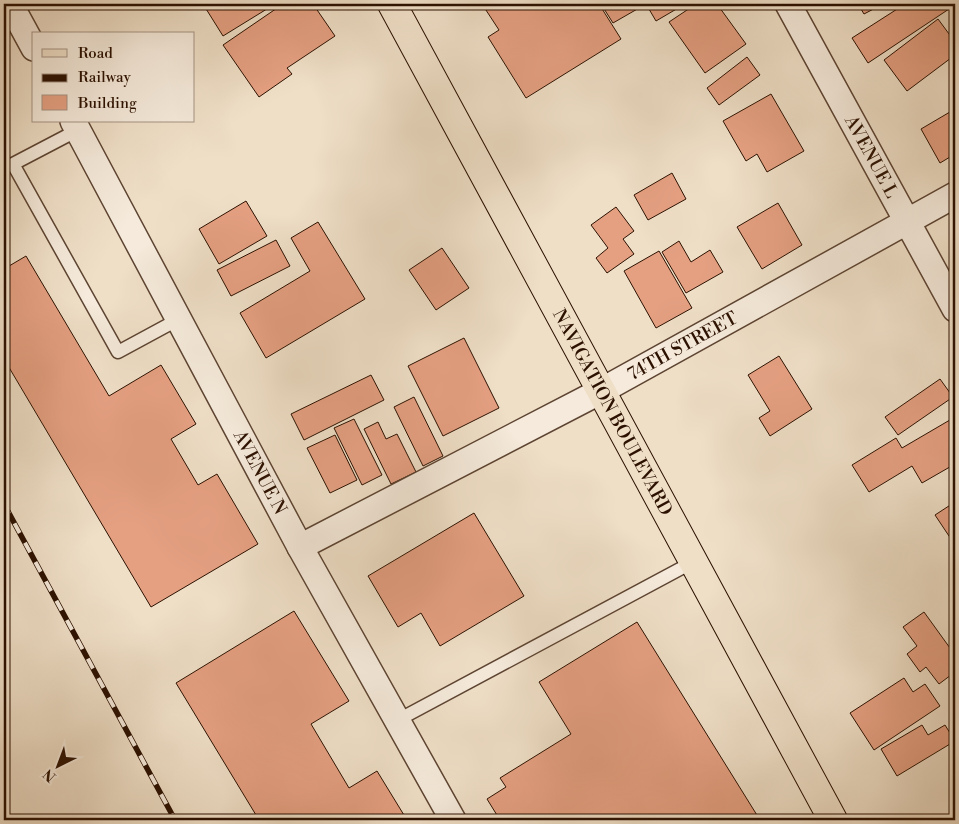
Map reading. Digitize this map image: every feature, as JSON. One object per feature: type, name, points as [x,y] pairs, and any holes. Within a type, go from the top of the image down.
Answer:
[{"type":"main road","name":"NAVIGATION BOULEVARD","points":[[392,4],[833,820]]},
{"type":"street","points":[[10,4],[32,44]]},
{"type":"street","name":"AVENUE L","points":[[788,4],[955,309]]},
{"type":"street","name":"AVENUE N","points":[[75,126],[300,547],[453,820]]},
{"type":"street","name":"74TH STREET","points":[[300,547],[600,391],[955,194]]},
{"type":"lane","points":[[75,126],[13,164],[118,352],[179,320]]},
{"type":"lane","points":[[398,720],[693,562]]},
{"type":"building","points":[[203,4],[275,4],[223,36]]},
{"type":"building","points":[[283,4],[313,4],[335,36],[287,68],[292,74],[259,97],[223,45]]},
{"type":"building","points":[[482,4],[599,4],[621,39],[526,98],[488,37],[499,30]]},
{"type":"building","points":[[601,4],[646,4],[613,23]]},
{"type":"building","points":[[646,4],[685,4],[656,21]]},
{"type":"building","points":[[696,4],[717,4],[746,44],[705,73],[669,22]]},
{"type":"building","points":[[858,4],[883,4],[864,14]]},
{"type":"building","points":[[905,4],[955,5],[868,63],[852,38]]},
{"type":"building","points":[[938,19],[955,42],[955,55],[907,91],[884,60]]},
{"type":"building","points":[[747,57],[760,75],[719,105],[707,88]]},
{"type":"building","points":[[771,94],[804,151],[767,172],[757,154],[746,161],[723,121]]},
{"type":"building","points":[[955,109],[955,154],[940,163],[921,129]]},
{"type":"building","points":[[672,173],[686,199],[648,220],[634,195]]},
{"type":"building","points":[[246,201],[267,236],[219,264],[199,229]]},
{"type":"building","points":[[778,203],[802,245],[762,269],[737,227]]},
{"type":"building","points":[[616,207],[634,231],[623,239],[634,254],[607,273],[596,258],[608,248],[591,225]]},
{"type":"building","points":[[318,222],[365,299],[266,358],[240,313],[310,271],[291,238]]},
{"type":"building","points":[[276,240],[290,266],[231,296],[217,270]]},
{"type":"building","points":[[679,241],[691,262],[710,250],[723,272],[686,293],[662,252]]},
{"type":"building","points":[[442,248],[469,288],[436,310],[409,270]]},
{"type":"building","points":[[659,251],[692,308],[656,328],[624,271]]},
{"type":"building","points":[[26,256],[109,396],[161,365],[196,424],[171,439],[198,485],[217,474],[258,544],[151,607],[4,359],[4,269]]},
{"type":"building","points":[[464,338],[499,408],[443,436],[408,366]]},
{"type":"building","points":[[779,356],[812,409],[770,436],[759,418],[770,411],[748,375]]},
{"type":"building","points":[[371,375],[384,400],[304,440],[291,414]]},
{"type":"building","points":[[940,379],[953,397],[898,435],[885,417]]},
{"type":"building","points":[[414,397],[443,456],[423,466],[394,407]]},
{"type":"building","points":[[955,417],[955,464],[922,483],[912,466],[869,492],[852,465],[896,438],[902,448]]},
{"type":"building","points":[[354,419],[382,475],[362,485],[334,428]]},
{"type":"building","points":[[378,422],[386,439],[397,434],[416,472],[391,484],[364,429]]},
{"type":"building","points":[[335,435],[357,480],[330,493],[307,448]]},
{"type":"building","points":[[955,502],[955,545],[935,515]]},
{"type":"building","points":[[474,513],[524,596],[440,646],[421,613],[398,627],[368,576]]},
{"type":"building","points":[[294,611],[349,701],[311,724],[349,788],[377,771],[407,820],[259,820],[176,683]]},
{"type":"building","points":[[924,612],[955,655],[955,672],[939,684],[926,667],[920,672],[907,654],[917,646],[903,627]]},
{"type":"building","points":[[637,622],[760,820],[500,820],[487,799],[506,787],[500,778],[571,734],[539,682]]},
{"type":"building","points":[[904,678],[913,692],[925,684],[940,706],[874,750],[850,713]]},
{"type":"building","points":[[922,725],[928,735],[945,725],[955,741],[897,776],[881,749]]},
{"type":"railway","points":[[4,504],[175,820]]}]
